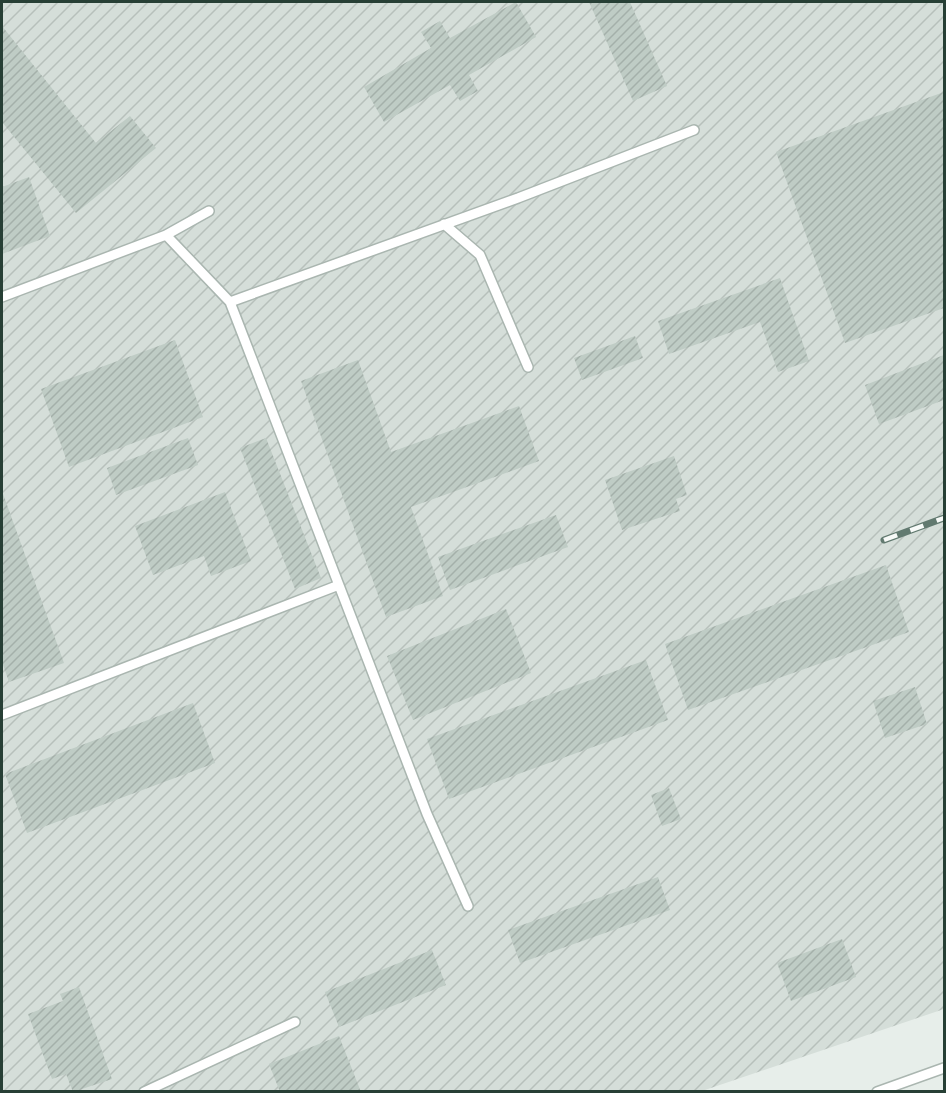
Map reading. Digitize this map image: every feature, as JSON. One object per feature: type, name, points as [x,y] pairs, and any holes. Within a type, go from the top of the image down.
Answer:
[{"type":"lane","points":[[230,302],[694,130]]},
{"type":"lane","points":[[2,297],[166,235],[209,211]]},
{"type":"lane","points":[[444,224],[480,255],[528,368]]},
{"type":"lane","points":[[166,235],[230,302],[427,814],[468,906]]},
{"type":"lane","points":[[2,715],[339,585]]},
{"type":"lane","points":[[144,1092],[295,1022]]},
{"type":"lane","points":[[877,1092],[945,1068]]},
{"type":"shaded area","points":[[2,2],[944,2],[944,1009],[702,1091],[2,1092]]},
{"type":"building","points":[[516,2],[536,37],[469,75],[478,91],[460,101],[450,85],[384,122],[364,87],[431,48],[421,32],[440,21],[450,38]]},
{"type":"building","points":[[589,2],[630,2],[667,86],[633,101]]},
{"type":"building","points":[[2,26],[96,143],[130,116],[156,148],[76,213],[2,122]]},
{"type":"building","points":[[944,92],[944,308],[845,343],[776,152]]},
{"type":"building","points":[[29,177],[50,236],[2,254],[2,187]]},
{"type":"building","points":[[780,278],[809,361],[778,372],[760,322],[669,354],[658,321]]},
{"type":"building","points":[[635,336],[643,358],[582,380],[574,358]]},
{"type":"building","points":[[175,340],[203,417],[69,467],[41,389]]},
{"type":"building","points":[[944,355],[944,400],[879,424],[865,385]]},
{"type":"building","points":[[358,360],[391,452],[519,406],[539,461],[411,507],[443,596],[386,617],[301,381]]},
{"type":"building","points":[[188,438],[198,465],[116,495],[107,468]]},
{"type":"building","points":[[266,438],[321,578],[295,589],[240,448]]},
{"type":"building","points":[[674,456],[687,495],[676,499],[680,511],[622,530],[605,480]]},
{"type":"building","points":[[2,491],[64,663],[9,682],[2,662]]},
{"type":"building","points":[[225,492],[251,561],[211,576],[204,556],[153,575],[135,526]]},
{"type":"building","points":[[556,515],[568,547],[450,590],[438,557]]},
{"type":"building","points":[[886,565],[909,632],[688,710],[665,644]]},
{"type":"building","points":[[506,609],[531,673],[413,720],[387,656]]},
{"type":"building","points":[[646,660],[668,720],[449,799],[427,739]]},
{"type":"building","points":[[915,687],[927,724],[885,738],[873,701]]},
{"type":"building","points":[[193,703],[215,763],[27,833],[5,774]]},
{"type":"building","points":[[669,788],[681,819],[662,826],[651,795]]},
{"type":"building","points":[[658,877],[670,910],[520,963],[508,930]]},
{"type":"building","points":[[842,939],[856,977],[791,1001],[777,963]]},
{"type":"building","points":[[432,950],[446,985],[339,1027],[325,992]]},
{"type":"building","points":[[79,987],[112,1079],[73,1092],[66,1074],[52,1079],[28,1014],[63,1001],[60,994]]},
{"type":"building","points":[[339,1036],[361,1092],[280,1092],[269,1064]]},
{"type":"railway","points":[[884,540],[944,518]]}]
